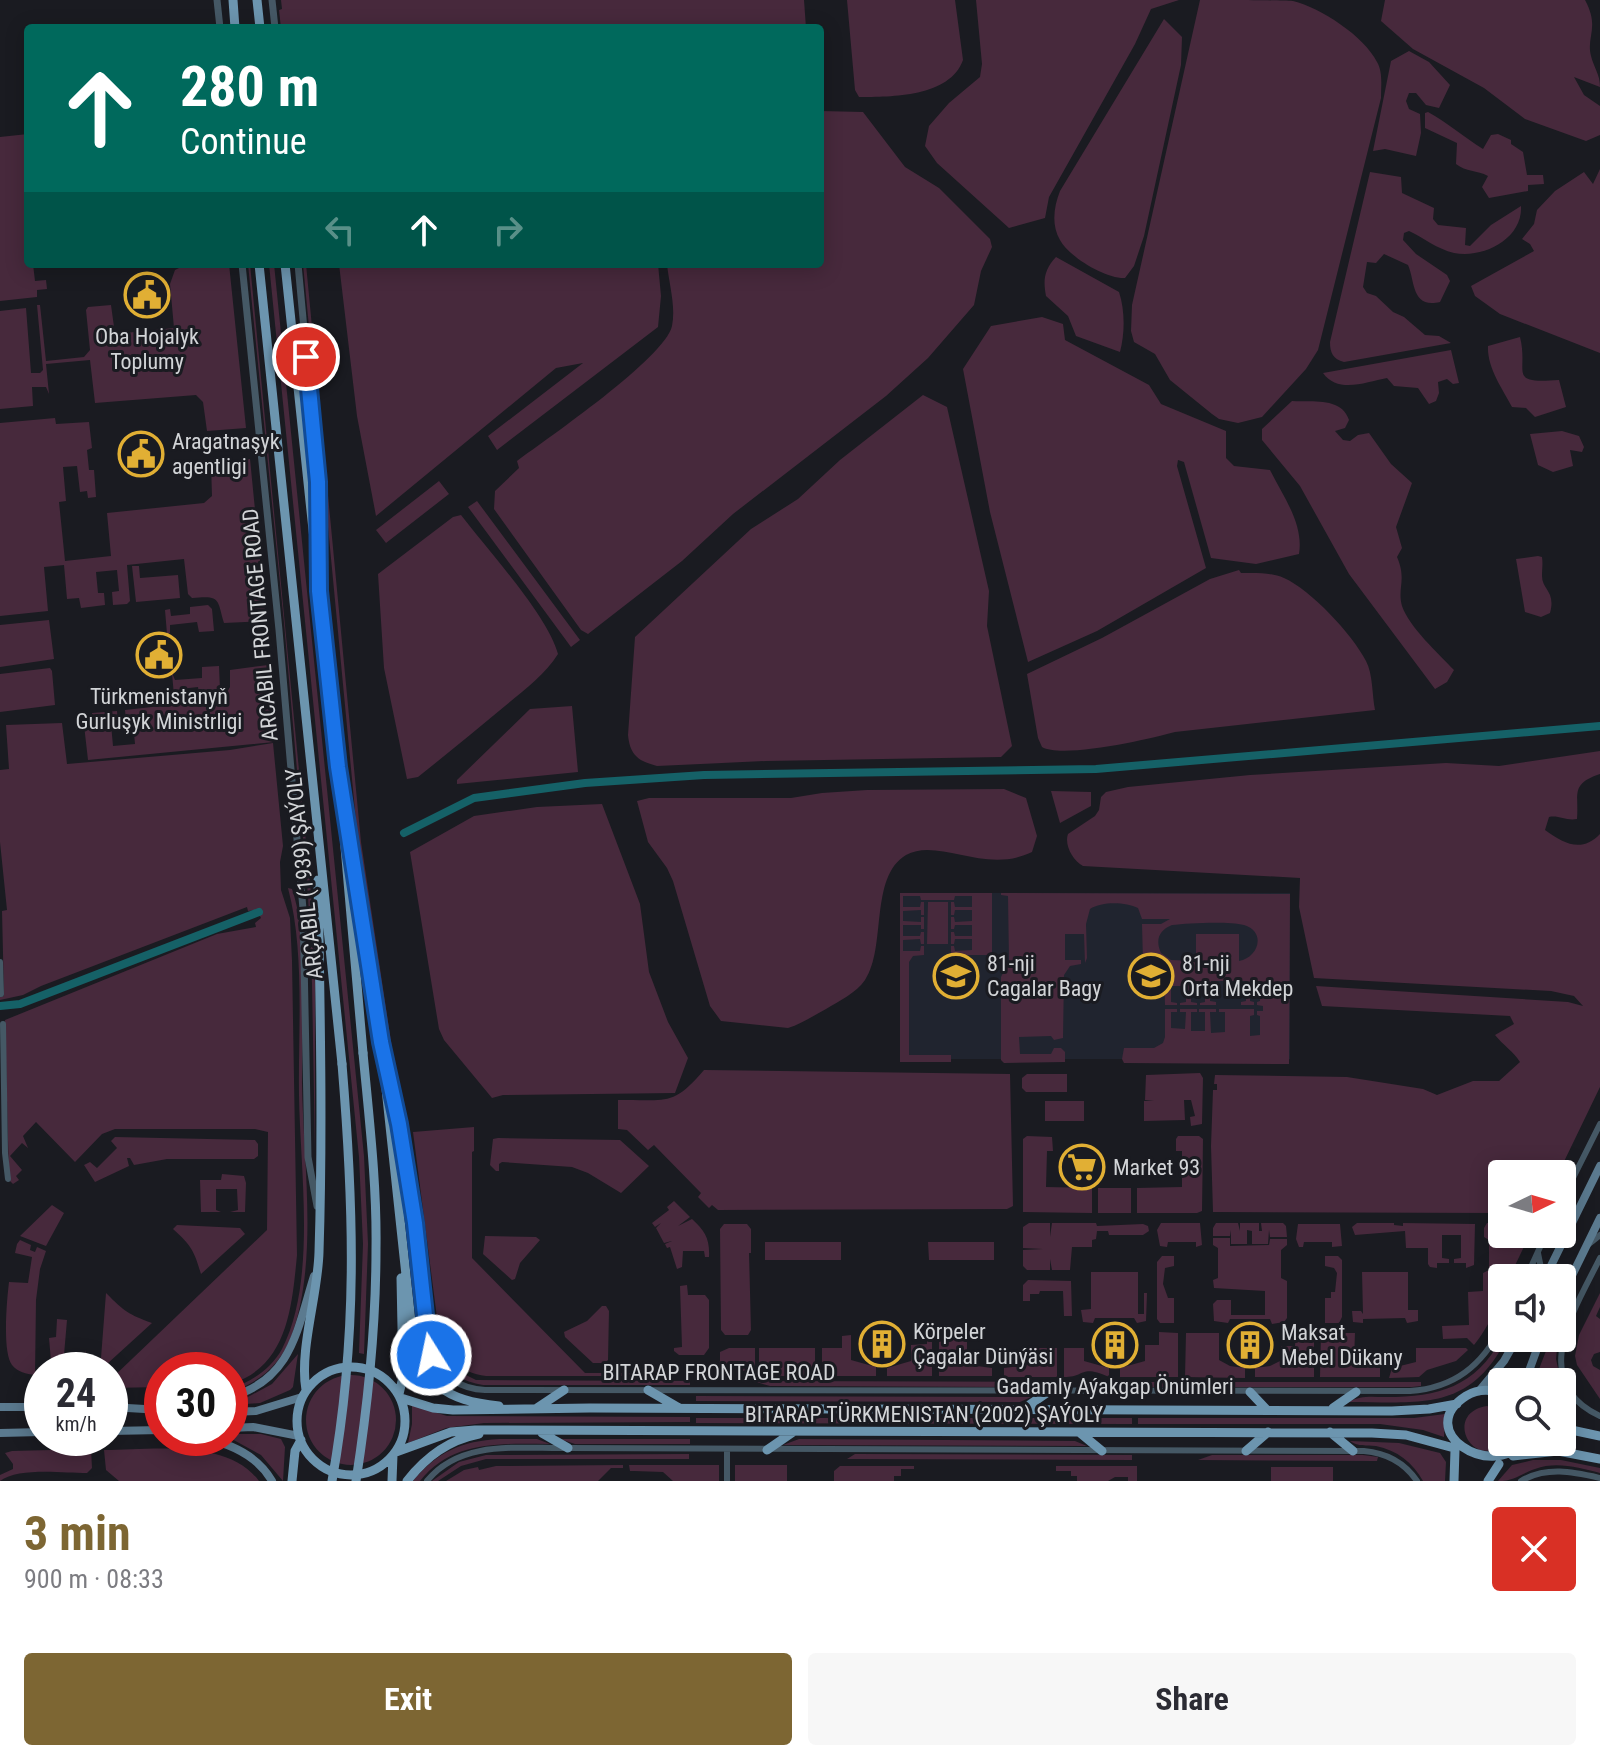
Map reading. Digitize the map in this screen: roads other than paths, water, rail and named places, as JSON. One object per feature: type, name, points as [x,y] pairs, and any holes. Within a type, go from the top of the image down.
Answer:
[{"type":"main road","points":[[233,0],[235,24]]},
{"type":"main road","points":[[257,0],[260,24]]},
{"type":"main road","name":"ARÇABIL (1939) ŞAÝOLY","points":[[259,268],[342,1064],[351,1178],[353,1270],[347,1376],[332,1481]]},
{"type":"main road","name":"ARÇABIL (1939) ŞAÝOLY","points":[[285,268],[338,767],[372,1150],[377,1248],[371,1363],[356,1481]]},
{"type":"main road","points":[[338,767],[381,1042],[417,1354],[430,1376],[461,1400],[535,1409],[564,1390]]},
{"type":"main road","points":[[317,817],[319,1260],[303,1373],[304,1393],[297,1416],[300,1438],[310,1456],[325,1468],[343,1475],[361,1474],[379,1468],[395,1454]]},
{"type":"main road","points":[[1551,1264],[1600,1166]]},
{"type":"main road","points":[[400,1396],[403,1385],[401,1218]]},
{"type":"main road","points":[[1576,1267],[1600,1218]]},
{"type":"main road","points":[[248,1390],[261,1385],[281,1366],[298,1331],[319,1260]]},
{"type":"main road","points":[[1479,1391],[1509,1352]]},
{"type":"main road","points":[[248,1411],[304,1393],[317,1378],[330,1370],[346,1366],[376,1372],[389,1381],[400,1396],[406,1426],[395,1454],[392,1481]]},
{"type":"main road","points":[[648,1390],[682,1409]]},
{"type":"main road","points":[[1021,1410],[1048,1392]]},
{"type":"main road","points":[[1250,1392],[1267,1410]]},
{"type":"main road","points":[[1331,1409],[1356,1392]]},
{"type":"main road","points":[[1454,1481],[1455,1449],[1449,1424],[1457,1404],[1469,1394],[1488,1392]]},
{"type":"main road","name":"BITARAP TÜRKMENISTAN (2002) ŞAÝOLY","points":[[400,1396],[433,1408],[453,1410],[1408,1410],[1457,1404]]},
{"type":"main road","points":[[1,1407],[24,1407]]},
{"type":"main road","points":[[248,1427],[300,1438]]},
{"type":"main road","points":[[407,1481],[417,1468],[444,1446],[475,1435],[515,1431]]},
{"type":"main road","points":[[539,1431],[568,1448]]},
{"type":"main road","points":[[1576,1431],[1600,1436]]},
{"type":"main road","points":[[0,1433],[24,1432]]},
{"type":"main road","name":"BITARAP TÜRKMENISTAN (2002) ŞAÝOLY","points":[[395,1454],[451,1432],[1330,1432],[1406,1435],[1455,1449],[1467,1461],[1480,1466],[1499,1464]]},
{"type":"main road","points":[[767,1450],[793,1432]]},
{"type":"main road","points":[[1079,1432],[1102,1451]]},
{"type":"main road","points":[[1246,1451],[1268,1432]]},
{"type":"main road","points":[[1330,1432],[1353,1451]]},
{"type":"main road","points":[[292,1481],[295,1451],[300,1438]]},
{"type":"main road","points":[[1576,1454],[1600,1459]]},
{"type":"main road","points":[[248,1455],[267,1472],[272,1481]]},
{"type":"main road","points":[[1488,1481],[1499,1464],[1513,1456]]},
{"type":"street","points":[[217,0],[220,24]]},
{"type":"street","points":[[272,0],[275,24]]},
{"type":"street","name":"ARCABIL FRONTAGE ROAD","points":[[242,268],[303,909],[308,1157],[320,1222]]},
{"type":"street","points":[[298,268],[318,482],[319,591]]},
{"type":"street","points":[[0,962],[1,994]]},
{"type":"street","points":[[3,1024],[8,1179]]},
{"type":"street","name":"BITARAP FRONTAGE ROAD","points":[[381,1042],[406,1166],[428,1343],[441,1371],[453,1381],[476,1390],[1426,1390],[1447,1384],[1476,1365],[1488,1347]]},
{"type":"street","points":[[1576,1172],[1600,1124]]},
{"type":"street","points":[[1586,1246],[1600,1235]]},
{"type":"street","points":[[1533,1264],[1540,1248]]},
{"type":"street","points":[[1538,1253],[1541,1264]]},
{"type":"street","points":[[1600,1258],[1564,1335],[1560,1357],[1566,1382],[1577,1400],[1600,1416]]},
{"type":"street","points":[[427,1481],[450,1461],[478,1450],[568,1448],[1353,1451],[1388,1456],[1402,1463],[1417,1481]]},
{"type":"street","points":[[727,1450],[727,1481]]},
{"type":"street","points":[[1521,1481],[1552,1471],[1600,1478]]},
{"type":"waterway","points":[[404,833],[474,798],[585,783],[704,775],[1096,769],[1600,726]]},
{"type":"waterway","points":[[0,1006],[20,1004],[259,912]]},
{"type":"place","name":"Oba Hojalyk Toplumy","points":[[147,295]]},
{"type":"place","name":"Aragatnaşyk agentligi","points":[[141,454]]},
{"type":"place","name":"Türkmenistanyň Gurluşyk Ministrligi","points":[[159,655]]},
{"type":"place","name":"81-nji Cagalar Bagy","points":[[956,976]]},
{"type":"place","name":"81-nji Orta Mekdep","points":[[1151,976]]},
{"type":"place","name":"Market 93","points":[[1082,1167]]},
{"type":"place","name":"Körpeler Çagalar Dünýäsi","points":[[882,1344]]},
{"type":"place","name":"Gadamly Aýakgap Önümleri","points":[[1115,1345]]},
{"type":"place","name":"Maksat Mebel Dükany","points":[[1250,1345]]}]
